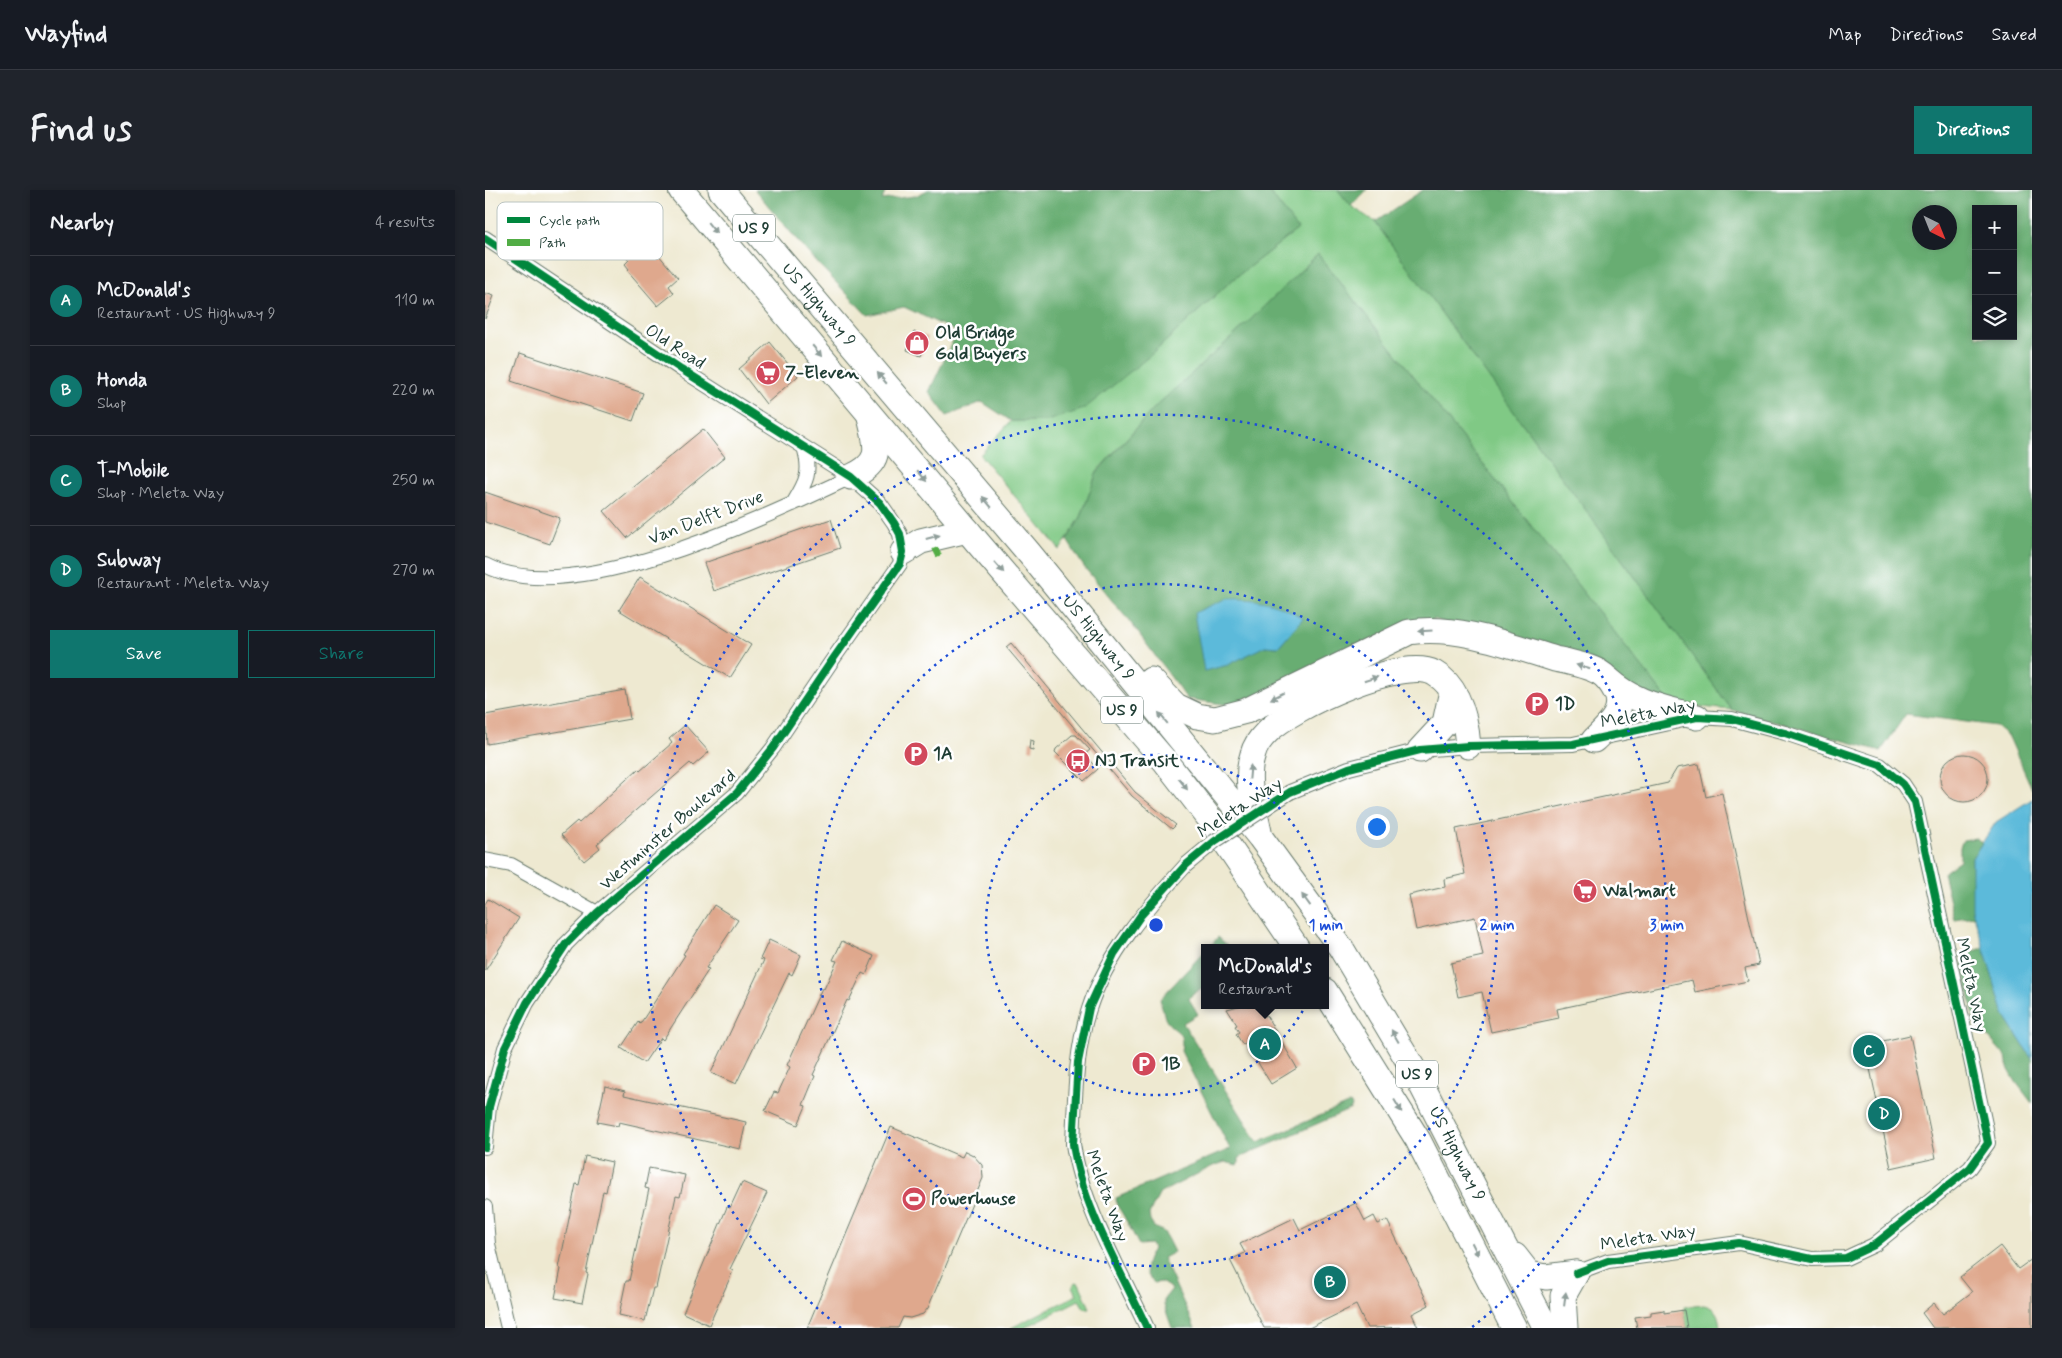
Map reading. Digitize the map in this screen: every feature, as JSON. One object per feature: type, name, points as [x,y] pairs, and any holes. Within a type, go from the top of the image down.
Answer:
[{"type":"highway","name":"US Highway 9","points":[[681,190],[967,530],[1124,712],[1210,819],[1294,944]]},
{"type":"highway","name":"US Highway 9","points":[[721,190],[1029,553],[1260,837],[1341,948],[1415,1072],[1479,1193],[1546,1328]]},
{"type":"highway","points":[[851,477],[870,465],[875,459],[878,448],[869,412]]},
{"type":"highway","points":[[903,552],[921,541],[967,530]]},
{"type":"highway","points":[[1029,553],[1176,706],[1197,716],[1215,719],[1246,711],[1409,632],[1428,629],[1457,632],[1599,672],[1621,691],[1647,704],[1697,717]]},
{"type":"highway","points":[[1260,837],[1250,790],[1250,766],[1258,743],[1277,723],[1340,690],[1403,670],[1424,669],[1441,678],[1452,691],[1464,715],[1468,746]]},
{"type":"highway","points":[[1594,740],[1609,725],[1618,710],[1617,694],[1608,679]]},
{"type":"highway","points":[[1420,750],[1445,723],[1452,691]]},
{"type":"highway","name":"US Highway 9","points":[[1329,997],[1418,1140],[1514,1328]]},
{"type":"highway","points":[[1479,1193],[1514,1254],[1529,1274],[1546,1277],[1576,1273]]},
{"type":"highway","points":[[1565,1328],[1563,1296],[1576,1273]]},
{"type":"street","name":"Old Road","points":[[485,238],[497,246]]},
{"type":"street","name":"Old Road","points":[[518,260],[681,369],[851,477]]},
{"type":"street","name":"Van Delft Drive","points":[[793,504],[807,476],[809,464],[804,447]]},
{"type":"street","name":"Van Delft Drive","points":[[485,565],[495,570],[535,578],[586,574],[667,556],[793,504],[851,477]]},
{"type":"street","points":[[851,477],[880,503],[894,523],[900,534],[903,552]]},
{"type":"street","name":"Westminster Boulevard","points":[[485,1147],[489,1107],[505,1048],[527,1003],[566,944],[597,912],[737,793],[773,748],[901,564],[903,552]]},
{"type":"street","name":"Meleta Way","points":[[1147,1328],[1093,1212],[1074,1156],[1077,1062],[1089,1008],[1114,954],[1141,915],[1186,865],[1215,841],[1290,792],[1349,768],[1420,750],[1468,746],[1573,744],[1640,727],[1697,717],[1732,720],[1785,733],[1880,765],[1903,784],[1915,802],[1988,1143],[1970,1168],[1874,1245],[1846,1258],[1812,1259],[1739,1243],[1608,1261],[1576,1273]]},
{"type":"street","points":[[485,860],[511,865],[597,912]]},
{"type":"street","points":[[485,1207],[488,1244],[509,1328]]},
{"type":"green space","points":[[755,190],[886,190],[882,200],[915,196],[928,190],[1268,190],[1298,229],[1231,281],[1152,354],[1084,409],[1047,421],[1011,421],[982,402],[947,416],[929,392],[957,332],[904,307],[867,315],[809,254]]},
{"type":"green space","points":[[1268,190],[1338,190],[1351,206],[1375,222],[1732,710],[1671,704],[1318,254],[1243,327],[1155,407],[1097,471],[1081,517],[1060,550],[980,455],[1011,421],[1047,421],[1152,354],[1231,281],[1298,229]]},
{"type":"green space","points":[[1338,190],[1367,190],[1351,206]]},
{"type":"green space","points":[[1423,190],[2032,190],[2032,789],[2009,737],[1996,726],[1906,714],[1881,751],[1732,710],[1375,222]]},
{"type":"green space","points":[[1318,254],[1671,704],[1434,619],[1237,706],[1187,699],[1134,627],[1084,567],[1067,540],[1081,517],[1097,472],[1155,407],[1243,327]],"holes":[[[1303,618],[1278,647],[1265,646]]]},
{"type":"green space","points":[[1976,838],[1982,843],[1972,858],[1974,916],[1954,919],[1943,873],[1960,861],[1960,847],[1963,840]]},
{"type":"green space","points":[[1218,937],[1226,944],[1212,944]]},
{"type":"green space","points":[[1984,948],[2004,1015],[2032,1059],[2032,1103],[2008,1068],[2006,1057],[1975,1022],[1961,954]]},
{"type":"green space","points":[[1201,955],[1201,990],[1193,993],[1189,999],[1198,1014],[1183,1023],[1258,1142],[1350,1103],[1352,1106],[1351,1109],[1239,1158],[1237,1165],[1225,1162],[1213,1166],[1160,1193],[1149,1214],[1150,1221],[1154,1227],[1164,1232],[1174,1252],[1163,1258],[1195,1328],[1172,1328],[1164,1305],[1164,1299],[1172,1289],[1161,1282],[1155,1283],[1147,1276],[1148,1258],[1153,1249],[1151,1244],[1139,1245],[1117,1206],[1116,1198],[1230,1149],[1181,1051],[1180,1034],[1165,1018],[1160,999]]},
{"type":"green space","points":[[1075,1282],[1079,1283],[1090,1308],[1084,1308],[1079,1300],[1024,1328],[1011,1328],[1077,1295],[1073,1286]]},
{"type":"green space","points":[[1704,1305],[1715,1310],[1720,1328],[1687,1328],[1684,1307]]},
{"type":"water","points":[[1226,599],[1247,599],[1266,602],[1284,608],[1303,618],[1278,647],[1265,646],[1228,665],[1204,671],[1194,613]]},
{"type":"water","points":[[2032,799],[2032,1059],[2004,1015],[1972,909],[1972,858],[1996,822]]},
{"type":"building","points":[[629,260],[663,260],[678,278],[669,286],[674,293],[658,306],[627,270],[629,269],[625,264]]},
{"type":"building","points":[[485,293],[494,296],[485,319]]},
{"type":"building","points":[[914,332],[928,337],[921,356],[907,350]]},
{"type":"building","name":"7-Eleven","points":[[770,342],[798,376],[766,404],[739,369]]},
{"type":"building","points":[[520,353],[643,393],[633,421],[511,381]]},
{"type":"building","points":[[703,429],[725,457],[627,538],[604,511]]},
{"type":"building","points":[[485,492],[560,518],[550,544],[485,522]]},
{"type":"building","points":[[831,519],[840,548],[714,591],[704,563]]},
{"type":"building","points":[[640,577],[751,645],[730,678],[619,610]]},
{"type":"building","points":[[1011,643],[1135,792],[1176,825],[1172,829],[1132,796],[1006,647]]},
{"type":"building","points":[[625,690],[630,719],[487,744],[485,715]]},
{"type":"building","points":[[685,725],[709,752],[693,766],[690,763],[597,844],[600,848],[584,861],[561,835],[577,821],[579,823],[638,769],[640,771],[672,743],[669,739]]},
{"type":"building","name":"NJ Transit","points":[[1072,735],[1076,735],[1090,750],[1085,754],[1098,769],[1084,781],[1055,752]]},
{"type":"building","points":[[1030,740],[1034,741],[1033,750],[1029,749]]},
{"type":"building","points":[[1959,754],[1969,754],[1981,761],[1988,773],[1988,783],[1981,795],[1969,802],[1959,802],[1951,798],[1944,791],[1940,783],[1940,773],[1944,765],[1951,758]]},
{"type":"building","name":"Walmart","points":[[1699,764],[1706,797],[1722,793],[1759,965],[1745,968],[1748,981],[1695,992],[1692,980],[1557,1009],[1559,1018],[1491,1032],[1482,992],[1458,997],[1451,963],[1483,956],[1475,917],[1416,930],[1409,895],[1445,887],[1444,879],[1465,874],[1456,829],[1668,783],[1677,768]]},
{"type":"building","points":[[488,899],[519,918],[485,971],[485,904]]},
{"type":"building","points":[[714,905],[738,920],[706,968],[709,969],[663,1040],[661,1038],[644,1063],[621,1048],[638,1022],[640,1024],[685,955],[683,954]]},
{"type":"building","points":[[769,940],[801,955],[792,975],[789,973],[736,1084],[711,1073],[764,960],[760,959]]},
{"type":"building","points":[[842,941],[874,956],[866,975],[862,973],[849,1001],[847,1000],[813,1075],[815,1076],[803,1105],[806,1106],[798,1125],[765,1111],[774,1092],[778,1093],[790,1067],[787,1065],[822,988],[824,989],[837,961],[833,960]]},
{"type":"building","points":[[1227,1009],[1257,1009],[1263,1017],[1266,1015],[1297,1068],[1271,1084],[1246,1043],[1243,1045],[1236,1034],[1239,1032],[1235,1026],[1237,1025]]},
{"type":"building","points":[[1910,1035],[1936,1158],[1891,1168],[1865,1045]]},
{"type":"building","points":[[605,1086],[625,1091],[624,1095],[746,1122],[740,1149],[619,1122],[618,1126],[597,1122]]},
{"type":"building","points":[[891,1127],[962,1157],[965,1151],[973,1155],[982,1165],[983,1178],[928,1308],[923,1314],[910,1318],[903,1317],[898,1328],[807,1328]]},
{"type":"building","points":[[585,1156],[612,1162],[606,1192],[603,1191],[586,1273],[588,1274],[582,1303],[555,1298],[561,1269],[559,1268],[576,1184],[579,1185]]},
{"type":"building","points":[[649,1168],[685,1175],[680,1197],[676,1196],[656,1288],[653,1288],[645,1321],[619,1315],[626,1281],[629,1281],[649,1189],[645,1188]]},
{"type":"building","points":[[742,1182],[767,1193],[730,1269],[733,1271],[709,1325],[683,1313],[727,1207],[730,1208]]},
{"type":"building","points":[[1356,1203],[1365,1221],[1374,1216],[1378,1224],[1387,1220],[1429,1305],[1412,1314],[1418,1327],[1367,1328],[1356,1305],[1309,1328],[1264,1328],[1230,1260],[1245,1253],[1240,1244],[1294,1218],[1300,1230]]},
{"type":"building","points":[[2000,1246],[2018,1269],[2032,1259],[2032,1328],[1933,1328],[1922,1313],[1934,1303],[1943,1314],[1972,1292],[1960,1277]]},
{"type":"building","points":[[1664,1310],[1664,1313],[1684,1310],[1687,1328],[1637,1328],[1635,1317],[1651,1315],[1651,1312]]},
{"type":"marked path","points":[[935,548],[939,556]]},
{"type":"cycle path","points":[[485,238],[497,246]]},
{"type":"cycle path","points":[[485,1147],[489,1107],[505,1048],[527,1003],[566,944],[597,913],[737,793],[773,748],[900,564],[903,552],[900,534],[894,523],[880,503],[851,477],[681,369],[518,260]]},
{"type":"cycle path","points":[[1147,1328],[1104,1238],[1085,1191],[1078,1167],[1073,1144],[1078,1062],[1089,1008],[1114,954],[1141,915],[1186,865],[1215,841],[1290,792],[1349,768],[1420,750],[1468,746],[1573,744],[1697,717],[1732,719],[1785,733],[1880,765],[1903,784],[1915,802],[1988,1143],[1970,1168],[1874,1245],[1846,1258],[1812,1259],[1739,1243],[1608,1261],[1576,1273]]},
{"type":"place","name":"Old Bridge Gold Buyers","points":[[917,343]]},
{"type":"place","name":"7-Eleven","points":[[768,373]]},
{"type":"place","name":"1D","points":[[1537,704]]},
{"type":"place","name":"1A","points":[[916,754]]},
{"type":"place","name":"NJ Transit","points":[[1078,761]]},
{"type":"place","name":"Walmart","points":[[1585,891]]},
{"type":"place","name":"McDonald's","points":[[1265,1044]]},
{"type":"place","name":"T-Mobile","points":[[1869,1051]]},
{"type":"place","name":"1B","points":[[1144,1064]]},
{"type":"place","name":"Subway","points":[[1884,1114]]},
{"type":"place","name":"Powerhouse","points":[[914,1199]]},
{"type":"place","name":"Honda","points":[[1330,1282]]}]
